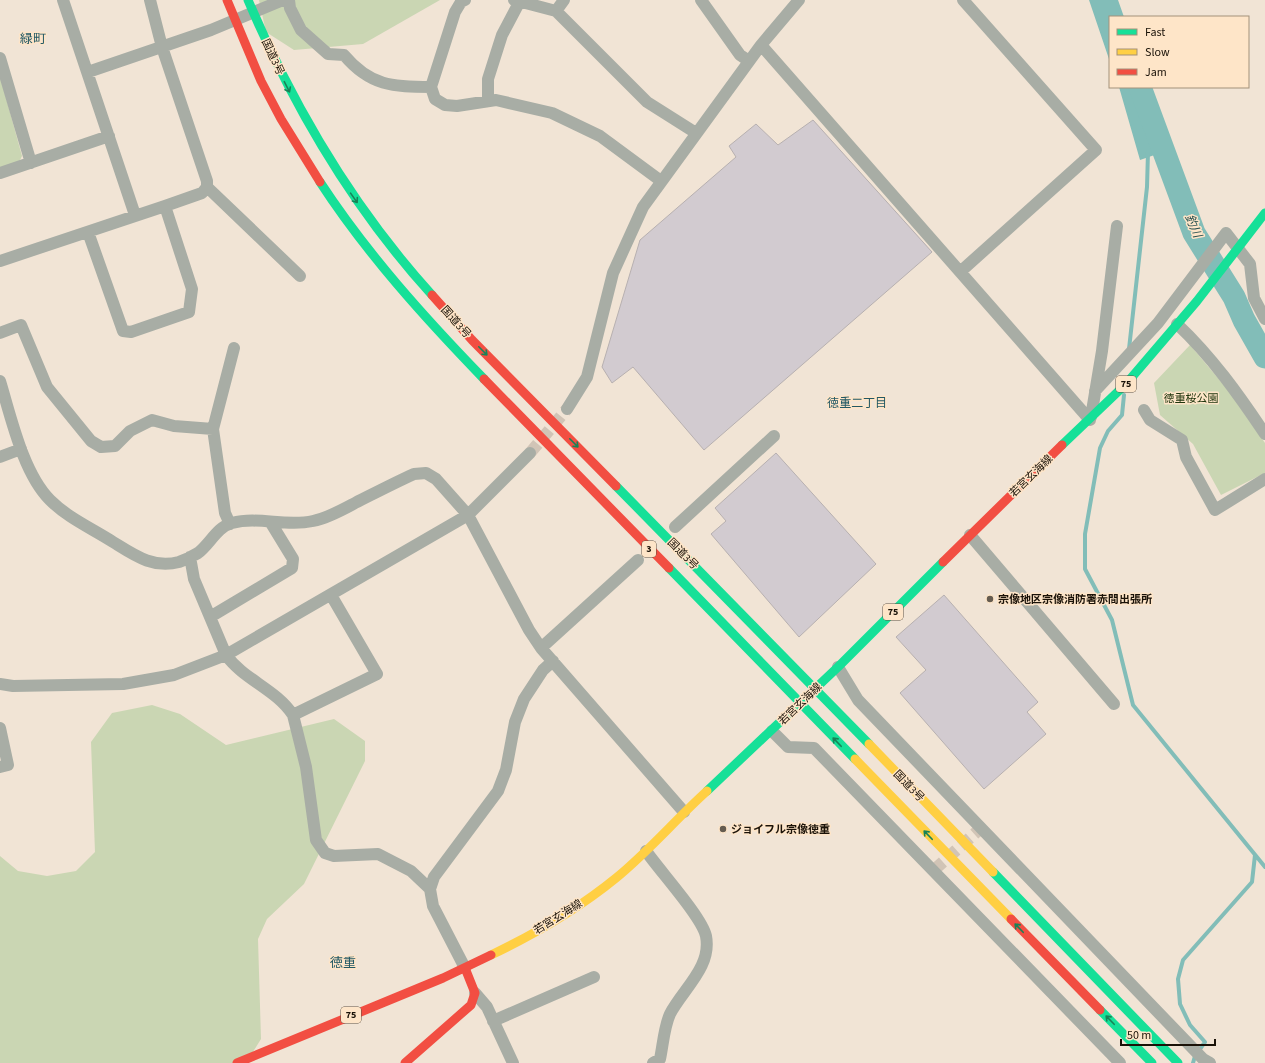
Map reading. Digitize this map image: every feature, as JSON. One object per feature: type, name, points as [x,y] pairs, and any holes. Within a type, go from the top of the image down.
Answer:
[{"type":"main road","name":"国道3号","points":[[227,0],[261,80],[307,164],[346,222],[370,253],[436,329],[800,704],[1152,1063]]},
{"type":"main road","name":"国道3号","points":[[248,0],[277,67],[314,135],[353,197],[400,259],[472,340],[816,688],[1178,1063]]},
{"type":"main road","name":"若宮玄海線","points":[[237,1063],[465,968],[523,940],[575,908],[616,878],[646,851],[684,812],[800,704],[1029,476],[1099,411],[1151,356],[1265,213]]},
{"type":"main road","points":[[405,1063],[471,1005],[475,993],[465,968]]},
{"type":"street","points":[[63,0],[135,215]]},
{"type":"street","points":[[0,261],[202,193],[207,187],[207,181],[162,47],[150,0]]},
{"type":"street","points":[[88,72],[211,30],[284,0],[290,8],[301,30],[328,54],[344,55],[356,69],[380,82],[400,87],[431,87]]},
{"type":"street","points":[[465,0],[461,2],[455,12],[431,87],[435,99],[445,106],[457,106],[496,100],[552,113],[600,136],[661,181]]},
{"type":"street","points":[[556,12],[564,0]]},
{"type":"street","points":[[701,0],[740,55],[749,61]]},
{"type":"street","points":[[567,409],[587,377],[613,274],[643,207],[761,45],[799,0]]},
{"type":"street","points":[[960,272],[1096,150],[963,0]]},
{"type":"street","points":[[488,101],[488,79],[502,35],[517,1],[556,12],[647,102],[696,133]]},
{"type":"street","points":[[761,45],[1090,420]]},
{"type":"street","points":[[0,58],[31,163]]},
{"type":"street","points":[[0,174],[109,136]]},
{"type":"street","points":[[207,187],[300,276]]},
{"type":"street","points":[[88,232],[123,331],[131,332],[189,312],[192,289],[165,206]]},
{"type":"street","points":[[1090,420],[1102,351],[1117,226]]},
{"type":"street","points":[[1095,391],[1152,330],[1226,233],[1235,251],[1250,264],[1254,298],[1265,319]]},
{"type":"street","points":[[1177,324],[1193,339],[1232,387],[1265,434]]},
{"type":"street","points":[[0,333],[21,325],[47,387],[91,441],[101,447],[115,446],[130,431],[152,420],[174,426],[213,429]]},
{"type":"street","points":[[230,524],[225,512],[213,429],[234,348]]},
{"type":"street","points":[[0,381],[21,449],[28,466],[46,495],[69,516],[136,557],[162,565],[179,562],[199,552],[222,528],[230,524],[245,520],[271,523],[314,521],[334,514],[414,474],[426,473],[436,479],[468,515],[529,630],[541,648],[684,812]]},
{"type":"street","points":[[1144,410],[1150,420],[1182,440],[1186,457],[1215,510],[1265,480]]},
{"type":"street","points":[[675,526],[774,436]]},
{"type":"street","points":[[0,456],[21,449]]},
{"type":"street","points":[[0,684],[13,686],[122,684],[174,675],[226,655],[322,598],[331,595],[468,515],[530,453]]},
{"type":"street","points":[[210,617],[292,568],[293,559],[271,523]]},
{"type":"street","points":[[970,535],[1114,704]]},
{"type":"street","points":[[190,557],[194,579],[226,655],[234,665],[285,703],[293,715],[306,767],[316,840],[325,853],[334,856],[378,854],[411,872],[430,889]]},
{"type":"street","points":[[541,648],[638,560]]},
{"type":"street","points":[[293,715],[377,674],[331,595]]},
{"type":"street","points":[[465,968],[433,906],[430,889],[434,877],[498,791],[506,770],[515,722],[524,699],[543,670],[553,661]]},
{"type":"street","points":[[838,667],[858,700],[1203,1059],[1210,1063]]},
{"type":"street","points":[[0,728],[8,765],[0,767]]},
{"type":"street","points":[[772,731],[788,747],[814,748],[1120,1063]]},
{"type":"street","points":[[646,851],[693,912],[706,935],[707,954],[699,970],[670,1015],[660,1059],[653,1063]]},
{"type":"street","points":[[494,1021],[594,977]]},
{"type":"street","points":[[475,993],[487,1007],[513,1063]]},
{"type":"green space","points":[[259,0],[440,0],[363,44],[294,50],[266,32]]},
{"type":"green space","points":[[0,76],[22,156],[19,162],[0,168]]},
{"type":"green space","name":"徳重桜公園","points":[[1190,345],[1228,390],[1265,443],[1265,473],[1221,495],[1193,444],[1160,415],[1154,383]]},
{"type":"green space","points":[[152,705],[180,714],[226,745],[334,719],[365,741],[365,761],[304,884],[267,919],[258,939],[261,1039],[246,1063],[0,1063],[0,856],[18,871],[47,876],[76,871],[95,852],[91,742],[112,713]]},
{"type":"water","points":[[1089,0],[1118,0],[1124,16],[1109,16],[1109,59]]},
{"type":"water","points":[[1119,88],[1148,88],[1169,150],[1140,160]]},
{"type":"building","points":[[813,120],[932,252],[704,450],[633,367],[612,383],[602,367],[640,240],[736,157],[729,146],[756,124],[778,145]]},
{"type":"building","points":[[776,453],[876,564],[799,637],[711,534],[726,521],[715,508]]},
{"type":"building","points":[[944,595],[1038,702],[1027,712],[1046,734],[984,789],[900,693],[926,670],[896,637]]},
{"type":"waterway","name":"釣川","points":[[1140,88],[1194,233],[1234,297],[1244,320],[1265,357]]},
{"type":"waterway","points":[[1129,349],[1147,187],[1148,152]]},
{"type":"waterway","points":[[1124,395],[1122,415],[1108,431],[1100,448],[1085,534],[1085,569],[1112,620],[1133,705],[1265,867]]},
{"type":"waterway","points":[[1193,1063],[1195,1056],[1205,1042],[1190,1025],[1180,1004],[1178,979],[1183,960],[1252,882],[1255,855]]},
{"type":"tunnel","points":[[530,453],[567,409]]},
{"type":"tunnel","points":[[934,870],[981,828]]},
{"type":"traffic: fast","points":[[248,0],[285,79],[306,118],[351,192],[403,262],[432,295]]},
{"type":"traffic: fast","points":[[320,182],[338,209],[377,260],[440,333],[484,379]]},
{"type":"traffic: fast","points":[[1062,445],[1126,384],[1197,301],[1265,213]]},
{"type":"traffic: fast","points":[[616,486],[869,744]]},
{"type":"traffic: fast","points":[[707,791],[838,667],[943,562]]},
{"type":"traffic: fast","points":[[669,568],[855,759]]},
{"type":"traffic: fast","points":[[993,872],[1178,1063]]},
{"type":"traffic: fast","points":[[1100,1010],[1152,1063]]},
{"type":"traffic: slow","points":[[869,744],[993,872]]},
{"type":"traffic: slow","points":[[855,759],[1011,919]]},
{"type":"traffic: slow","points":[[491,955],[556,920],[602,889],[640,857],[707,791]]},
{"type":"traffic: jam","points":[[227,0],[261,81],[281,119],[320,182]]},
{"type":"traffic: jam","points":[[432,295],[472,340],[616,486]]},
{"type":"traffic: jam","points":[[484,379],[669,568]]},
{"type":"traffic: jam","points":[[943,562],[1062,445]]},
{"type":"traffic: jam","points":[[1011,919],[1100,1010]]},
{"type":"traffic: jam","points":[[237,1063],[443,978],[491,955]]},
{"type":"traffic: jam","points":[[405,1063],[471,1005],[475,993],[465,968]]},
{"type":"place","name":"宗像地区宗像消防署赤間出張所","points":[[990,599]]},
{"type":"place","name":"ジョイフル宗像徳重","points":[[723,829]]},
{"type":"district","name":"緑町","points":[[33,39]]},
{"type":"district","name":"徳重二丁目","points":[[857,403]]},
{"type":"district","name":"徳重","points":[[343,963]]}]
